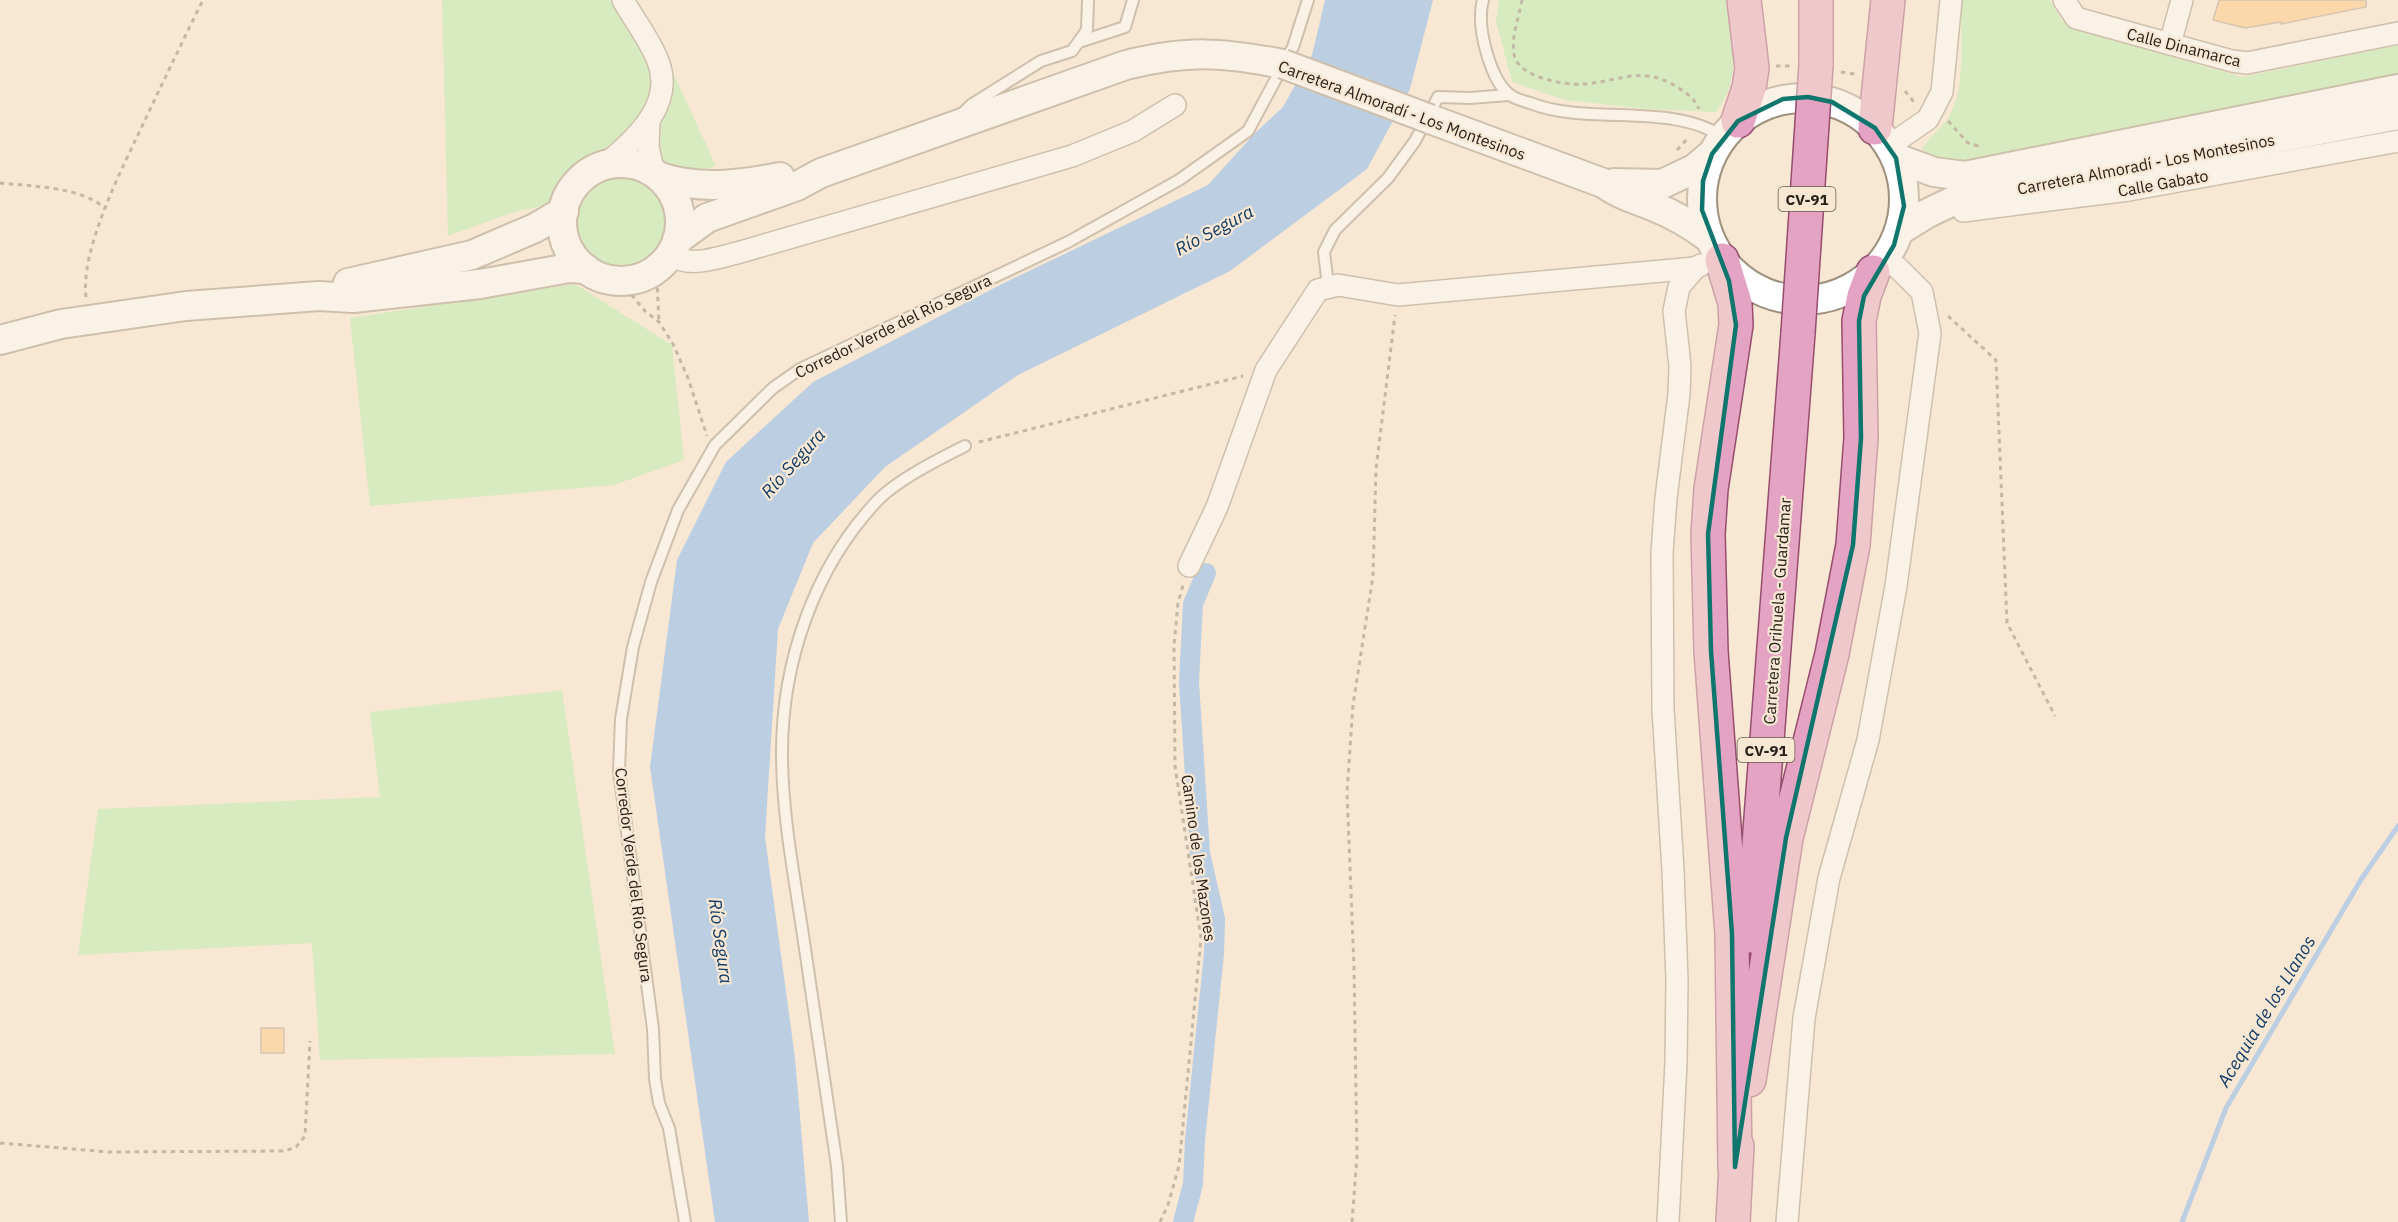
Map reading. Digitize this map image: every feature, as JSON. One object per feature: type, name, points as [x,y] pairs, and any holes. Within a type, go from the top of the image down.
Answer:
[{"type":"main road","points":[[1735,1167],[1731,934],[1709,592],[1711,489],[1736,325],[1735,303],[1711,255],[1702,210],[1703,181],[1719,134],[1749,88],[1752,68],[1744,0]]},
{"type":"main road","name":"Carretera Orihuela - Guardamar","points":[[1733,1222],[1735,1167],[1798,333],[1816,65],[1816,0]]},
{"type":"main road","points":[[1735,1167],[1786,838],[1832,654],[1851,555],[1862,438],[1859,321],[1864,296],[1900,230],[1904,206],[1903,181],[1887,144],[1888,0]]},
{"type":"main road","name":"Carretera Almoradí - Los Montesinos","points":[[669,254],[707,218],[797,186],[821,173],[1126,64],[1162,56],[1199,53],[1235,55],[1283,64],[1603,183],[1620,195],[1656,207],[1680,219],[1711,255]]},
{"type":"main road","name":"Carretera Almoradí - Los Montesinos","points":[[1887,144],[1934,172],[1965,176],[2398,89]]},
{"type":"main road","points":[[1719,134],[1759,108],[1783,99],[1808,98],[1832,102],[1848,109],[1887,144]]},
{"type":"main road","name":"Carretera Almoradí - Los Montesinos","points":[[1900,230],[1955,200],[2398,115]]},
{"type":"main road","name":"Carretera Almoradí - Los Montesinos","points":[[1603,183],[1662,184],[1694,169],[1719,134]]},
{"type":"main road","points":[[622,163],[639,166],[657,175],[676,200],[680,226],[669,254],[647,275],[620,281],[608,280],[586,269],[574,258],[562,227],[569,195],[578,182],[605,165],[622,163]]},
{"type":"main road","name":"Carretera Almoradí - Los Montesinos","points":[[657,175],[677,183],[707,186],[751,183],[794,175],[821,173]]},
{"type":"main road","points":[[319,296],[353,281],[472,255],[535,228],[564,211]]},
{"type":"main road","points":[[1711,255],[1759,291],[1783,299],[1807,301],[1839,294],[1854,287],[1879,265]]},
{"type":"main road","points":[[0,340],[61,324],[186,306],[319,296],[352,298],[480,284],[569,268],[586,269]]},
{"type":"street","points":[[605,165],[634,138],[649,120],[660,102],[663,78],[657,59],[623,0]]},
{"type":"street","points":[[1887,144],[1928,118],[1942,92],[1951,0]]},
{"type":"street","name":"Calle Dinamarca","points":[[2064,0],[2076,18],[2232,61],[2247,63],[2398,33]]},
{"type":"street","points":[[2170,44],[2182,0]]},
{"type":"street","points":[[669,254],[679,260],[694,262],[737,253],[1072,156],[1132,131],[1175,105]]},
{"type":"street","points":[[649,120],[648,147],[657,175]]},
{"type":"street","name":"Calle Gabato","points":[[1926,214],[2129,190],[2398,141]]},
{"type":"street","points":[[1189,566],[1217,507],[1266,370],[1310,299],[1318,290],[1338,285],[1398,294],[1711,255]]},
{"type":"street","points":[[1668,1222],[1676,1063],[1677,980],[1663,709],[1662,553],[1666,498],[1679,394],[1680,366],[1674,311],[1679,287],[1711,255]]},
{"type":"street","points":[[1787,1222],[1804,1018],[1829,878],[1868,740],[1896,586],[1930,333],[1922,292],[1898,268],[1879,265]]},
{"type":"lane","points":[[947,128],[970,105],[1041,61],[1072,51],[1087,30],[1089,0]]},
{"type":"lane","points":[[1079,42],[1125,27],[1133,0]]},
{"type":"lane","name":"Corredor Verde del Río Segura","points":[[685,1222],[669,1128],[659,1103],[655,1079],[653,1029],[619,771],[621,720],[633,646],[651,582],[678,510],[715,445],[773,388],[800,369],[1068,242],[1179,180],[1248,131],[1293,47],[1308,0]]},
{"type":"lane","points":[[1483,0],[1480,9],[1482,37],[1492,71],[1509,95]]},
{"type":"lane","points":[[1328,286],[1324,252],[1335,230],[1388,178],[1415,141],[1438,97],[1470,98],[1509,95],[1539,107],[1569,113],[1627,115],[1719,134]]},
{"type":"lane","points":[[841,1222],[837,1166],[788,835],[782,753],[789,675],[811,601],[842,546],[878,499],[923,468],[965,446]]},
{"type":"path","points":[[89,320],[85,290],[92,249],[105,208],[203,0]]},
{"type":"path","points":[[1522,0],[1513,42],[1514,57],[1530,74],[1569,85],[1630,75],[1653,76],[1694,98],[1719,134]]},
{"type":"path","points":[[0,183],[63,190],[97,201],[105,208]]},
{"type":"path","points":[[659,322],[657,281],[669,254]]},
{"type":"path","points":[[620,281],[645,310],[659,322],[673,344],[688,378],[704,433],[715,445]]},
{"type":"path","points":[[1922,292],[1996,360],[2007,623],[2055,716]]},
{"type":"path","points":[[1352,1222],[1357,1156],[1354,967],[1347,792],[1353,705],[1373,576],[1376,469],[1398,294]]},
{"type":"path","points":[[965,446],[1266,370]]},
{"type":"path","name":"Camino de los Mazones","points":[[1160,1222],[1179,1166],[1201,938],[1174,766],[1174,645],[1178,603],[1189,566]]},
{"type":"path","points":[[0,1143],[108,1152],[285,1151],[296,1147],[305,1136],[310,1041]]},
{"type":"highlighted area","points":[[1808,97],[1832,102],[1875,128],[1896,158],[1904,206],[1894,245],[1864,296],[1859,321],[1861,438],[1853,545],[1786,838],[1735,1167],[1732,934],[1711,651],[1708,534],[1736,325],[1729,281],[1702,210],[1703,181],[1712,154],[1738,121],[1783,99]]},
{"type":"green space","points":[[442,0],[634,0],[676,79],[716,166],[645,183],[662,201],[667,218],[665,237],[654,253],[639,264],[624,269],[608,266],[594,259],[583,247],[577,232],[577,215],[584,196],[511,213],[448,236]]},
{"type":"green space","points":[[1499,0],[1727,0],[1733,44],[1733,72],[1730,85],[1716,112],[1646,109],[1565,100],[1512,82],[1496,21]]},
{"type":"green space","points":[[1960,0],[2050,0],[2062,21],[2075,29],[2242,77],[2398,45],[2398,82],[1961,163],[1931,160],[1922,148],[1947,120],[1958,93],[1962,45]]},
{"type":"green space","points":[[575,284],[672,345],[684,460],[614,485],[370,506],[350,318]]},
{"type":"green space","points":[[562,690],[615,1054],[320,1060],[312,943],[78,955],[98,809],[380,797],[370,712]]},
{"type":"water","name":"Río Segura","points":[[1325,0],[1433,0],[1410,89],[1367,169],[1230,271],[1018,375],[885,467],[813,543],[778,629],[765,837],[795,1058],[809,1222],[715,1222],[650,767],[677,560],[726,462],[813,382],[1000,285],[1208,185],[1255,133],[1283,107],[1312,55]]},
{"type":"building","points":[[2219,0],[2366,0],[2366,7],[2281,24],[2281,22],[2245,28],[2213,20]]},
{"type":"building","points":[[261,1028],[284,1028],[284,1053],[261,1053]]},
{"type":"waterway","points":[[1183,1222],[1193,1184],[1195,1140],[1214,953],[1215,919],[1200,853],[1189,682],[1193,604],[1206,573]]},
{"type":"waterway","name":"Acequia de los Llanos","points":[[2182,1222],[2226,1108],[2362,878],[2398,826]]}]
